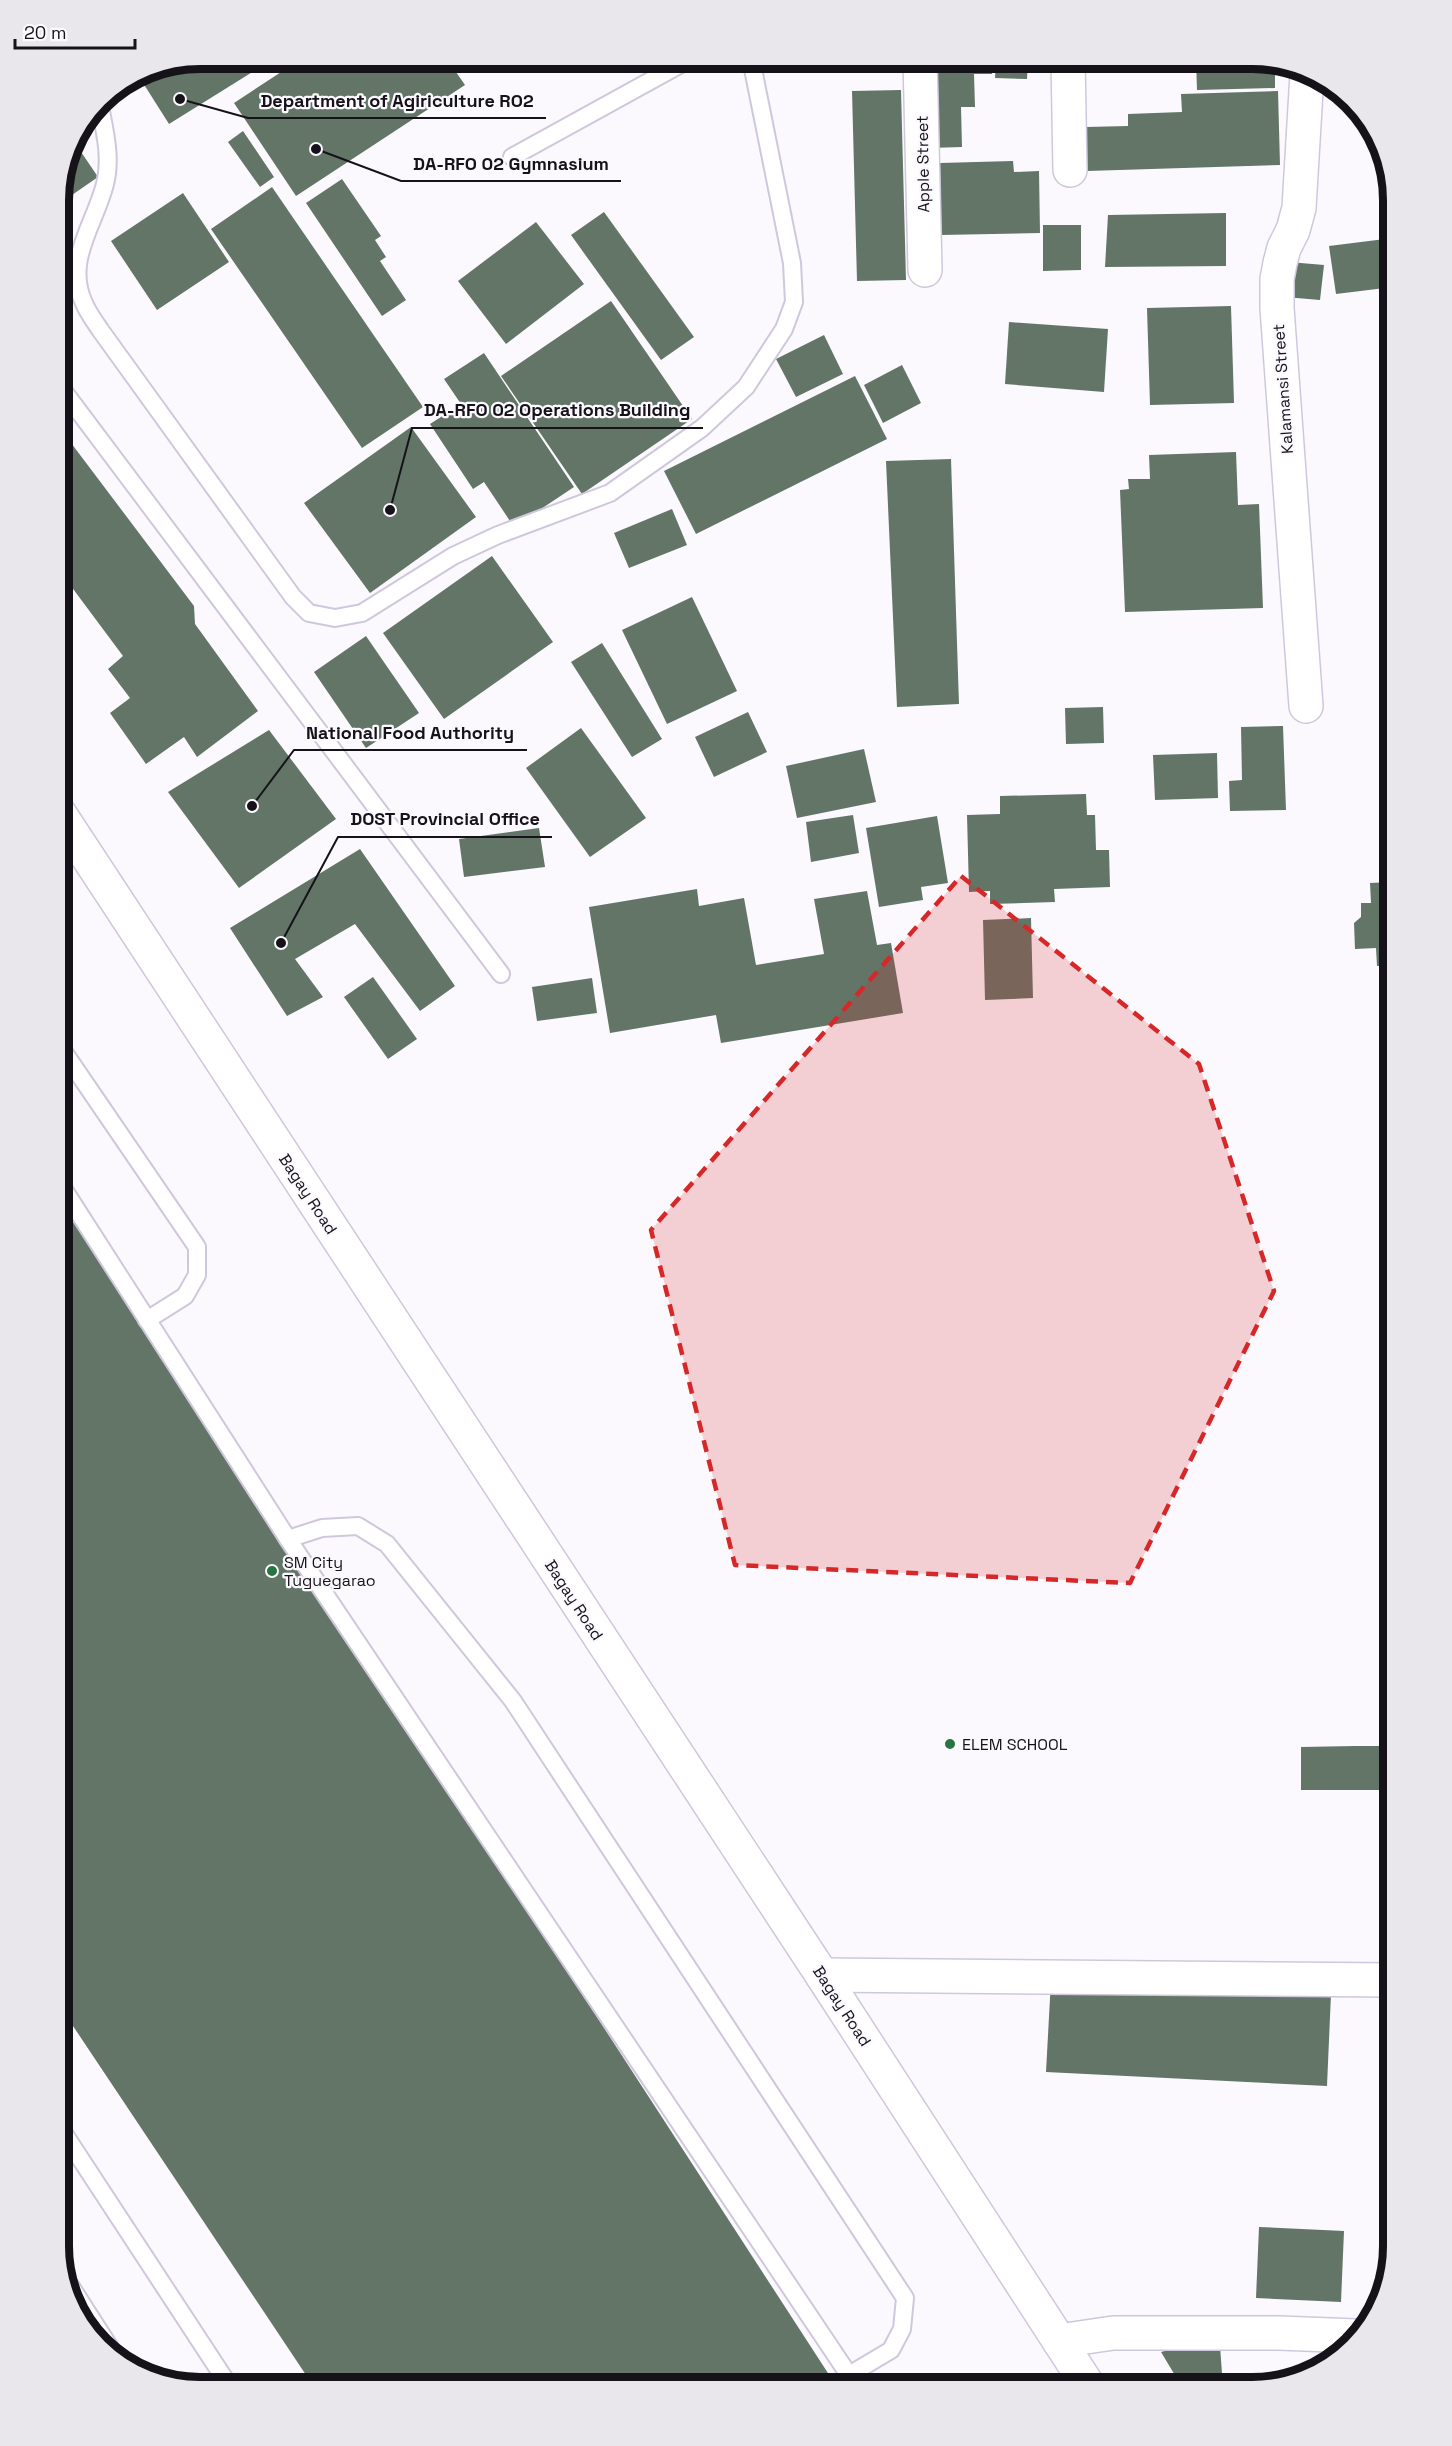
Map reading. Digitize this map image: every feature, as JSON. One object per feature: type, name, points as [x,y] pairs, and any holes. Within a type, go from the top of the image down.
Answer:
[{"type":"street","name":"Apple Street","points":[[920,69],[925,270]]},
{"type":"street","points":[[1068,69],[1070,170]]},
{"type":"street","name":"Kalamansi Street","points":[[1306,706],[1276,308],[1280,263],[1299,208],[1307,81]]},
{"type":"street","name":"Bagay Road","points":[[69,828],[822,1975],[1082,2377]]},
{"type":"street","points":[[822,1975],[1383,1980]]},
{"type":"street","points":[[1059,2341],[1113,2333],[1346,2336]]},
{"type":"lane","points":[[512,157],[672,69]]},
{"type":"lane","points":[[101,115],[108,165],[105,183],[95,214],[81,244],[77,265],[78,285],[83,302],[100,331],[293,597],[309,613],[335,618],[362,613],[453,556],[498,535],[610,493],[702,428],[746,387],[784,329],[794,302],[792,263],[753,69]]},
{"type":"lane","points":[[69,398],[501,974]]},
{"type":"lane","points":[[69,1060],[197,1247],[197,1275],[185,1296],[147,1320]]},
{"type":"lane","points":[[69,1198],[288,1539],[850,2377]]},
{"type":"lane","points":[[288,1539],[322,1527],[358,1526],[387,1544],[513,1701],[905,2298],[902,2329],[891,2350],[858,2377]]},
{"type":"lane","points":[[69,2143],[223,2377]]},
{"type":"highlighted area","points":[[961,876],[1199,1064],[1274,1291],[1130,1583],[735,1565],[651,1230]]},
{"type":"building","points":[[192,69],[257,69],[169,124],[143,83],[158,76]]},
{"type":"building","points":[[286,69],[454,69],[465,85],[296,196],[234,103]]},
{"type":"building","points":[[933,69],[992,69],[992,74],[974,74],[975,107],[961,107],[962,147],[929,148]]},
{"type":"building","points":[[995,69],[1028,69],[1027,79],[995,78]]},
{"type":"building","points":[[1077,69],[1182,70],[1077,73]]},
{"type":"building","points":[[1196,69],[1260,69],[1275,72],[1275,88],[1197,90]]},
{"type":"building","points":[[901,90],[906,280],[857,281],[852,91]]},
{"type":"building","points":[[1278,91],[1280,165],[1087,171],[1086,127],[1128,126],[1128,114],[1182,112],[1181,94]]},
{"type":"building","points":[[243,131],[274,177],[260,187],[228,142]]},
{"type":"building","points":[[79,149],[98,177],[69,197]]},
{"type":"building","points":[[1013,161],[1014,172],[1039,171],[1040,233],[941,235],[940,163]]},
{"type":"building","points":[[342,179],[381,236],[375,240],[386,257],[380,261],[406,300],[382,316],[306,203]]},
{"type":"building","points":[[272,187],[423,407],[362,448],[211,229]]},
{"type":"building","points":[[183,193],[229,262],[157,310],[111,241]]},
{"type":"building","points":[[604,212],[694,337],[661,360],[571,235]]},
{"type":"building","points":[[1226,213],[1226,266],[1105,267],[1108,215]]},
{"type":"building","points":[[536,222],[584,284],[506,344],[458,281]]},
{"type":"building","points":[[1043,225],[1081,225],[1081,270],[1043,271]]},
{"type":"building","points":[[1383,239],[1383,288],[1336,294],[1329,246]]},
{"type":"building","points":[[1289,262],[1324,265],[1320,300],[1285,297]]},
{"type":"building","points":[[611,301],[692,419],[582,494],[501,376]]},
{"type":"building","points":[[1231,306],[1234,403],[1150,405],[1147,308]]},
{"type":"building","points":[[1009,322],[1108,329],[1104,392],[1005,384]]},
{"type":"building","points":[[824,335],[843,374],[796,397],[776,359]]},
{"type":"building","points":[[484,353],[574,487],[514,527],[484,482],[473,489],[430,424],[461,404],[444,379]]},
{"type":"building","points":[[902,365],[921,403],[883,423],[864,385]]},
{"type":"building","points":[[855,376],[887,439],[696,534],[664,471]]},
{"type":"building","points":[[411,427],[476,517],[370,593],[304,503]]},
{"type":"building","points":[[69,440],[194,606],[195,624],[258,711],[197,757],[184,737],[146,764],[110,713],[130,698],[108,669],[123,656],[69,583]]},
{"type":"building","points":[[1236,452],[1238,505],[1259,504],[1263,608],[1125,612],[1120,490],[1129,489],[1128,479],[1150,479],[1149,455]]},
{"type":"building","points":[[951,459],[959,704],[897,707],[886,461]]},
{"type":"building","points":[[672,509],[687,545],[629,568],[614,533]]},
{"type":"building","points":[[492,556],[553,642],[444,719],[383,633]]},
{"type":"building","points":[[692,597],[737,691],[667,724],[622,630]]},
{"type":"building","points":[[366,636],[419,713],[366,748],[314,672]]},
{"type":"building","points":[[602,643],[662,739],[632,757],[571,662]]},
{"type":"building","points":[[1103,707],[1104,743],[1066,744],[1065,708]]},
{"type":"building","points":[[748,712],[767,752],[714,777],[695,737]]},
{"type":"building","points":[[1283,726],[1286,810],[1230,811],[1229,781],[1242,780],[1241,727]]},
{"type":"building","points":[[581,728],[646,818],[590,857],[526,768]]},
{"type":"building","points":[[269,730],[336,819],[239,888],[168,792]]},
{"type":"building","points":[[864,749],[876,802],[797,818],[786,766]]},
{"type":"building","points":[[1217,753],[1218,798],[1155,800],[1153,755]]},
{"type":"building","points":[[1086,794],[1087,815],[1095,815],[1096,850],[1109,850],[1110,887],[1054,889],[1055,902],[990,904],[990,891],[969,892],[967,815],[1000,814],[1000,796]]},
{"type":"building","points":[[853,815],[859,853],[811,862],[806,822]]},
{"type":"building","points":[[937,816],[948,883],[921,887],[923,900],[879,907],[866,828]]},
{"type":"building","points":[[539,828],[545,867],[464,877],[459,839]]},
{"type":"building","points":[[360,849],[455,986],[420,1011],[355,924],[295,959],[323,997],[287,1016],[230,928]]},
{"type":"building","points":[[1383,882],[1383,966],[1377,966],[1376,948],[1355,949],[1354,923],[1361,917],[1361,903],[1371,903],[1370,883]]},
{"type":"building","points":[[697,889],[699,906],[744,898],[756,965],[824,954],[814,899],[867,891],[877,945],[891,943],[903,1013],[721,1043],[716,1015],[610,1033],[589,907]]},
{"type":"building","points":[[1031,918],[1033,998],[985,1000],[983,920]]},
{"type":"building","points":[[373,977],[417,1039],[388,1059],[344,997]]},
{"type":"building","points":[[592,978],[597,1013],[537,1021],[532,987]]},
{"type":"building","points":[[69,1203],[831,2377],[307,2377],[69,2020]]},
{"type":"building","points":[[1383,1746],[1383,1790],[1301,1790],[1301,1747]]},
{"type":"building","points":[[1051,1980],[1331,1994],[1327,2086],[1046,2072]]},
{"type":"building","points":[[1259,2227],[1344,2231],[1341,2302],[1256,2298]]},
{"type":"building","points":[[1381,2243],[1383,2243],[1382,2263],[1381,2269]]},
{"type":"building","points":[[1220,2346],[1222,2377],[1176,2377],[1161,2352]]},
{"type":"place","name":"Department of Agiriculture RO2","points":[[180,99]]},
{"type":"place","name":"DA-RFO 02 Gymnasium","points":[[316,149]]},
{"type":"place","name":"DA-RFO 02 Operations Building","points":[[390,510]]},
{"type":"place","name":"National Food Authority","points":[[252,806]]},
{"type":"place","name":"DOST Provincial Office","points":[[281,943]]},
{"type":"place","name":"SM City Tuguegarao","points":[[272,1571]]},
{"type":"place","name":"ELEM SCHOOL","points":[[950,1744]]}]
